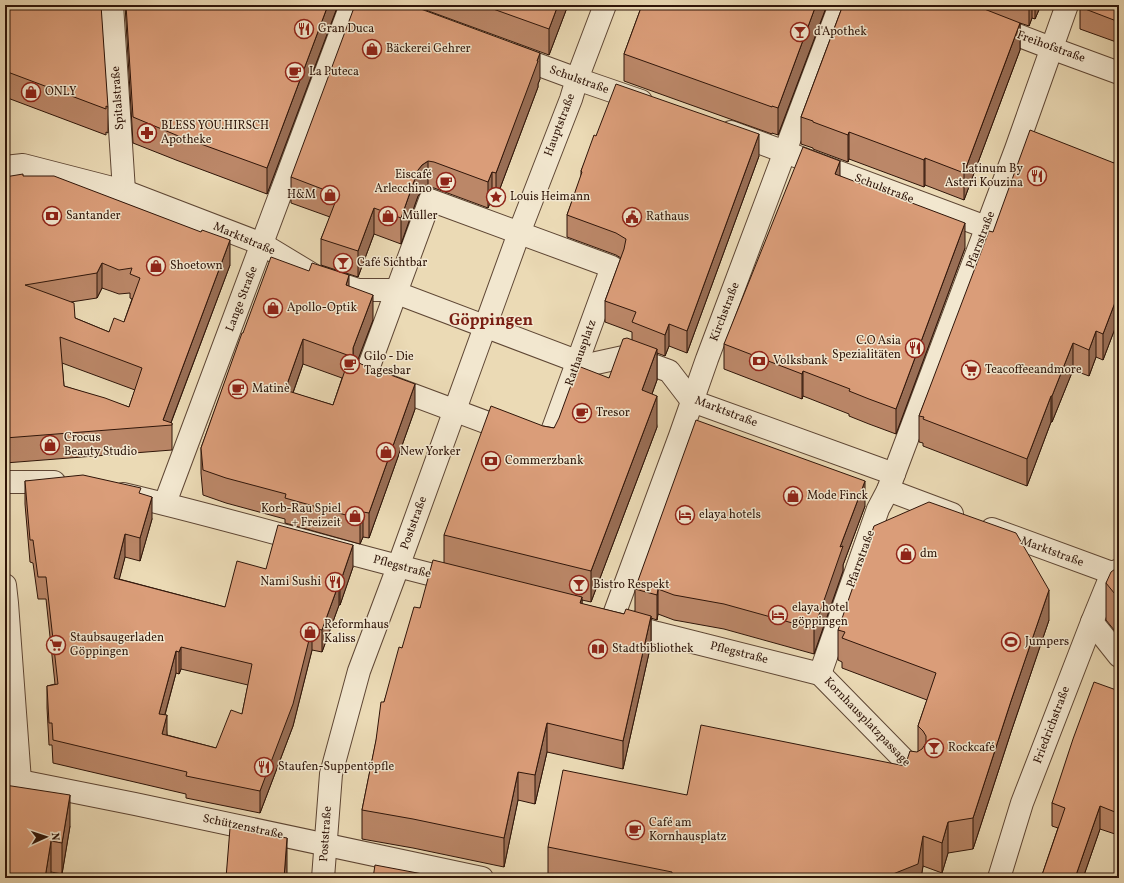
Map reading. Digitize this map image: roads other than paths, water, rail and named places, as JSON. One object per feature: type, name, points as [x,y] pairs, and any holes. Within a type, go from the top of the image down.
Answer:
[{"type":"street","name":"Spitalstraße","points":[[112,5],[124,191]]},
{"type":"street","name":"Lange Straße","points":[[165,504],[351,5]]},
{"type":"street","name":"Hauptstraße","points":[[521,227],[571,99],[605,5]]},
{"type":"street","name":"Kirchstraße","points":[[604,618],[692,401],[840,5]]},
{"type":"street","name":"Freihofstraße","points":[[939,5],[1051,48],[1119,72]]},
{"type":"street","name":"Pfarrstraße","points":[[820,674],[878,509],[891,482],[1016,149],[1066,5]]},
{"type":"street","name":"Schulstraße","points":[[495,49],[658,107]]},
{"type":"street","name":"Schulstraße","points":[[710,125],[786,152],[986,228]]},
{"type":"street","name":"Marktstraße","points":[[5,167],[23,165],[124,191],[262,244],[315,276],[358,290],[390,290],[587,366],[628,356],[669,371],[692,401],[891,482],[970,521],[1115,572]]},
{"type":"street","name":"Rathausplatz","points":[[430,200],[521,227],[612,267],[547,445],[365,377],[430,200]]},
{"type":"street","name":"Poststraße","points":[[323,878],[331,774],[360,671],[521,227]]},
{"type":"street","points":[[5,482],[71,482]]},
{"type":"street","name":"Pflegstraße","points":[[100,489],[165,504],[398,567],[475,586]]},
{"type":"street","name":"Friedrichstraße","points":[[999,878],[1022,804],[1092,622],[1115,572]]},
{"type":"street","points":[[5,585],[7,603],[12,780]]},
{"type":"street","name":"Pflegstraße","points":[[604,618],[820,674]]},
{"type":"street","points":[[1092,622],[1119,656]]},
{"type":"street","name":"Kornhausplatzpassage","points":[[820,674],[914,770]]},
{"type":"street","name":"Schützenstraße","points":[[12,780],[135,804],[482,878]]},
{"type":"place","name":"Gran Duca","points":[[304,29]]},
{"type":"place","name":"d'Apothek","points":[[800,32]]},
{"type":"place","name":"Bäckerei Gehrer","points":[[372,49]]},
{"type":"place","name":"La Puteca","points":[[295,72]]},
{"type":"place","name":"ONLY","points":[[31,92]]},
{"type":"place","name":"BLESS YOU.HIRSCH Apotheke","points":[[147,133]]},
{"type":"place","name":"Latinum By Asteri Kouzina","points":[[1037,176]]},
{"type":"place","name":"Eiscafé Arlecchino","points":[[446,182]]},
{"type":"place","name":"H&M","points":[[330,195]]},
{"type":"place","name":"Louis Heimann","points":[[496,197]]},
{"type":"place","name":"Santander","points":[[52,216]]},
{"type":"place","name":"Müller","points":[[388,216]]},
{"type":"place","name":"Rathaus","points":[[632,217]]},
{"type":"place","name":"Café Sichtbar","points":[[343,263]]},
{"type":"place","name":"Shoetown","points":[[156,266]]},
{"type":"place","name":"Apollo-Optik","points":[[273,308]]},
{"type":"place","name":"C.O Asia Spezialitäten","points":[[915,348]]},
{"type":"place","name":"Volksbank","points":[[759,361]]},
{"type":"place","name":"Gilo - Die Tagesbar","points":[[350,364]]},
{"type":"place","name":"Teacoffeeandmore","points":[[971,370]]},
{"type":"place","name":"Matinè","points":[[238,389]]},
{"type":"place","name":"Tresor","points":[[582,413]]},
{"type":"place","name":"Crocus Beauty Studio","points":[[50,445]]},
{"type":"place","name":"New Yorker","points":[[386,452]]},
{"type":"place","name":"Commerzbank","points":[[491,461]]},
{"type":"place","name":"Mode Finck","points":[[793,496]]},
{"type":"place","name":"elaya hotels","points":[[685,515]]},
{"type":"place","name":"Korb-Rau Spiel + Freizeit","points":[[355,516]]},
{"type":"place","name":"dm","points":[[906,554]]},
{"type":"place","name":"Nami Sushi","points":[[335,582]]},
{"type":"place","name":"Bistro Respekt","points":[[579,585]]},
{"type":"place","name":"elaya hotel göppingen","points":[[778,615]]},
{"type":"place","name":"Reformhaus Kaliss","points":[[310,632]]},
{"type":"place","name":"Jumpers","points":[[1011,642]]},
{"type":"place","name":"Staubsaugerladen Göppingen","points":[[56,645]]},
{"type":"place","name":"Stadtbibliothek","points":[[598,649]]},
{"type":"place","name":"Rockcafé","points":[[934,748]]},
{"type":"place","name":"Staufen-Suppentöpfle","points":[[264,767]]},
{"type":"place","name":"Café am Kornhausplatz","points":[[635,830]]},
{"type":"district","name":"Göppingen","points":[[491,321]]}]
